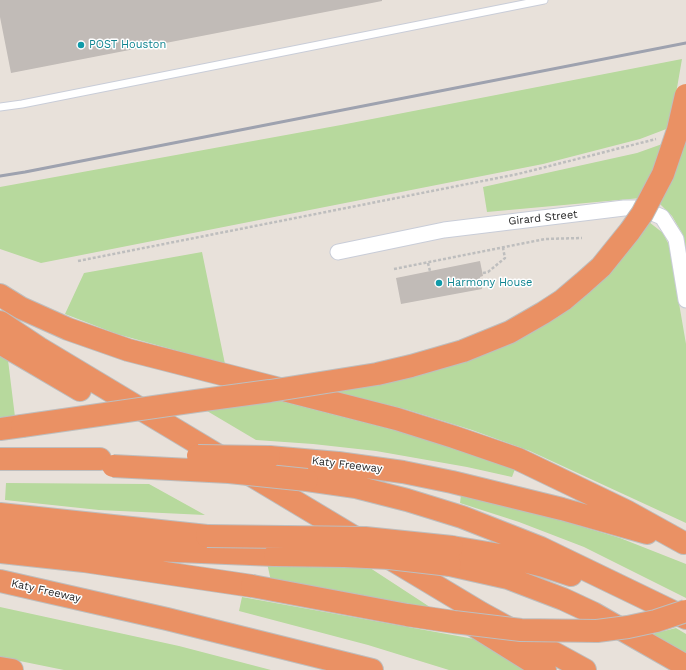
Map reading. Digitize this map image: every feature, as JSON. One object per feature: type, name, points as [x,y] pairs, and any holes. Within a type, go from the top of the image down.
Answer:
[{"type":"highway","points":[[0,429],[270,391],[377,374],[411,366],[463,350],[510,332],[543,314],[568,296],[601,267],[630,231],[642,214],[663,174],[678,130],[686,95]]},
{"type":"highway","points":[[0,296],[21,308],[68,329],[128,350],[397,419],[518,459],[626,511],[685,544]]},
{"type":"highway","points":[[0,322],[39,348],[481,613],[585,670]]},
{"type":"highway","points":[[0,342],[397,577],[545,670]]},
{"type":"highway","name":"Katy Freeway","points":[[107,462],[187,456],[268,457],[338,463],[403,472],[452,482],[562,509],[685,544]]},
{"type":"highway","points":[[0,459],[107,462],[229,472],[307,480],[356,487],[407,500],[462,517],[541,548],[686,618]]},
{"type":"highway","points":[[0,514],[207,536],[365,538],[451,556],[563,598],[593,613],[686,666]]},
{"type":"highway","points":[[0,535],[153,550],[275,555],[389,558],[500,555],[544,566],[649,599]]},
{"type":"highway","points":[[0,552],[84,561],[252,586],[407,615],[521,630],[597,631],[656,621],[686,611]]},
{"type":"highway","name":"Katy Freeway","points":[[0,581],[111,606],[372,670]]},
{"type":"highway","points":[[301,652],[347,670]]},
{"type":"highway","points":[[0,668],[12,670]]},
{"type":"street","name":"Girard Street","points":[[338,252],[444,230],[624,208],[636,208],[662,217],[676,239],[686,300]]},
{"type":"lane","points":[[0,107],[544,0]]},
{"type":"path","points":[[78,261],[518,174],[663,137]]},
{"type":"path","points":[[394,269],[544,240],[582,238]]},
{"type":"path","points":[[483,273],[488,272],[505,258],[503,248]]},
{"type":"path","points":[[428,263],[430,271]]},
{"type":"green space","points":[[682,59],[669,128],[640,139],[543,164],[41,263],[0,249],[0,187],[341,125]]},
{"type":"green space","points":[[686,130],[686,253],[682,233],[672,216],[659,203]]},
{"type":"green space","points":[[665,143],[641,198],[487,212],[483,187],[637,153]]},
{"type":"green space","points":[[649,222],[663,233],[669,245],[686,344],[686,523],[530,451],[472,430],[405,409],[329,391],[512,341]]},
{"type":"green space","points":[[202,252],[225,364],[117,334],[65,314],[84,273]]},
{"type":"green space","points":[[0,350],[8,360],[15,417],[0,418]]},
{"type":"green space","points":[[273,399],[453,446],[515,469],[512,477],[467,467],[376,451],[313,444],[256,440],[202,408]]},
{"type":"green space","points":[[6,483],[149,484],[205,515],[99,510],[5,500]]},
{"type":"green space","points":[[461,495],[543,515],[620,538],[686,564],[686,598],[584,547],[519,522],[460,503]]},
{"type":"green space","points":[[267,563],[364,564],[436,611],[271,581]]},
{"type":"green space","points":[[242,597],[491,642],[537,670],[449,670],[368,645],[239,611]]},
{"type":"green space","points":[[0,607],[179,646],[271,670],[64,670],[0,657]]},
{"type":"green space","points":[[676,628],[686,634],[686,657],[648,635]]},
{"type":"building","name":"POST Houston","points":[[0,0],[382,1],[11,73],[0,17]]},
{"type":"building","name":"Harmony House","points":[[480,261],[483,276],[480,277],[482,289],[401,304],[396,278]]},
{"type":"railway","points":[[0,176],[686,43]]},
{"type":"place","name":"POST Houston","points":[[81,45]]},
{"type":"place","name":"Harmony House","points":[[439,283]]}]
